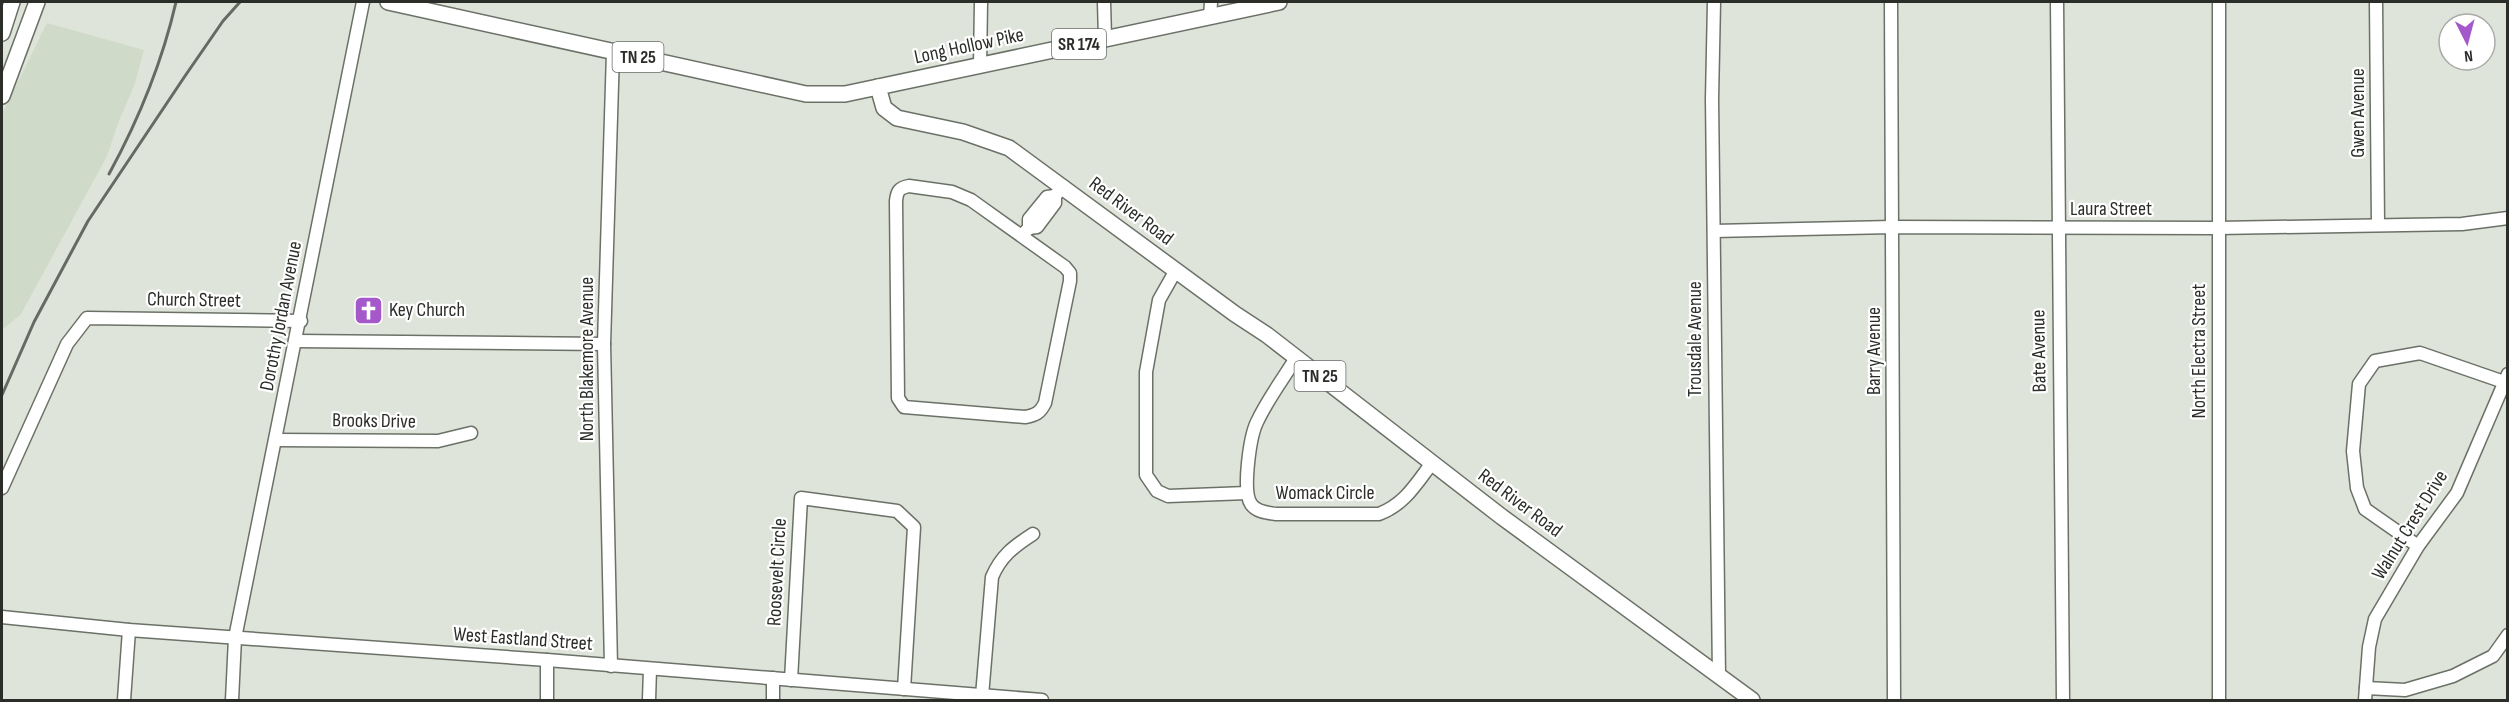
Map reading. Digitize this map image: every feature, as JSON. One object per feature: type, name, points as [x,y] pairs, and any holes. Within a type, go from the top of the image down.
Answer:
[{"type":"main road","points":[[2,33],[12,2]]},
{"type":"main road","points":[[2,95],[37,2]]},
{"type":"main road","name":"TN 25","points":[[388,2],[806,94],[845,94],[878,87]]},
{"type":"main road","name":"Long Hollow Pike","points":[[878,87],[1280,2]]},
{"type":"main road","name":"Red River Road","points":[[878,87],[884,108],[897,118],[993,140],[1009,148],[1059,191],[1176,270],[1296,358],[1432,463],[1752,700]]},
{"type":"street","name":"Dorothy Jordan Avenue","points":[[232,700],[236,638],[363,2]]},
{"type":"street","points":[[980,66],[981,2]]},
{"type":"street","points":[[1104,2],[1105,38]]},
{"type":"street","points":[[1210,2],[1210,17]]},
{"type":"street","name":"Trousdale Avenue","points":[[1714,2],[1712,99],[1719,676]]},
{"type":"street","name":"Barry Avenue","points":[[1891,2],[1894,700]]},
{"type":"street","name":"Bate Avenue","points":[[2057,2],[2057,229],[2063,700]]},
{"type":"street","name":"North Electra Street","points":[[2219,2],[2219,700]]},
{"type":"street","name":"Gwen Avenue","points":[[2376,2],[2378,225]]},
{"type":"street","name":"North Blakemore Avenue","points":[[611,666],[604,344],[613,52]]},
{"type":"street","points":[[909,186],[952,192],[971,200],[1025,232],[1070,273],[1045,403],[1041,411],[1025,417],[904,407],[898,398],[897,192],[909,186]]},
{"type":"street","points":[[1025,232],[1029,219],[1047,196],[1059,191]]},
{"type":"street","name":"Laura Street","points":[[1714,231],[1892,227],[2218,228],[2462,224],[2508,218]]},
{"type":"street","points":[[1176,270],[1159,300],[1149,347],[1146,372],[1146,475],[1157,491],[1168,496],[1247,493]]},
{"type":"street","name":"Church Street","points":[[2,488],[67,344],[87,318],[301,321]]},
{"type":"street","points":[[296,341],[604,344]]},
{"type":"street","points":[[2418,546],[2365,509],[2357,488],[2353,451],[2359,384],[2375,361],[2420,353],[2506,378]]},
{"type":"street","name":"Womack Circle","points":[[1296,358],[1256,423],[1250,448],[1247,493],[1251,505],[1260,511],[1276,514],[1379,514],[1394,508],[1406,497],[1432,463]]},
{"type":"street","name":"Walnut Crest Drive","points":[[2365,694],[2369,647],[2375,619],[2418,546],[2457,493],[2506,378]]},
{"type":"street","name":"Brooks Drive","points":[[276,440],[438,441],[471,434]]},
{"type":"street","name":"Roosevelt Circle","points":[[791,680],[801,498],[897,511],[914,527],[903,689]]},
{"type":"street","points":[[985,697],[992,577],[999,562],[1009,549],[1033,534]]},
{"type":"street","name":"West Eastland Street","points":[[2,617],[129,630],[547,660],[1042,700]]},
{"type":"street","points":[[124,700],[129,630]]},
{"type":"street","points":[[2365,694],[2405,690],[2453,676],[2493,656],[2508,635]]},
{"type":"street","points":[[547,660],[547,700]]},
{"type":"street","points":[[649,700],[651,669]]},
{"type":"street","points":[[773,678],[773,700]]},
{"type":"street","points":[[862,687],[862,700]]},
{"type":"shaded area","points":[[47,23],[144,50],[134,86],[107,156],[21,314],[2,330],[2,114]]},
{"type":"railway","points":[[109,174],[149,90],[176,2]]},
{"type":"railway","points":[[2,395],[34,322],[88,221],[223,21],[240,2]]},
{"type":"place","name":"Key Church","points":[[368,310]]}]
